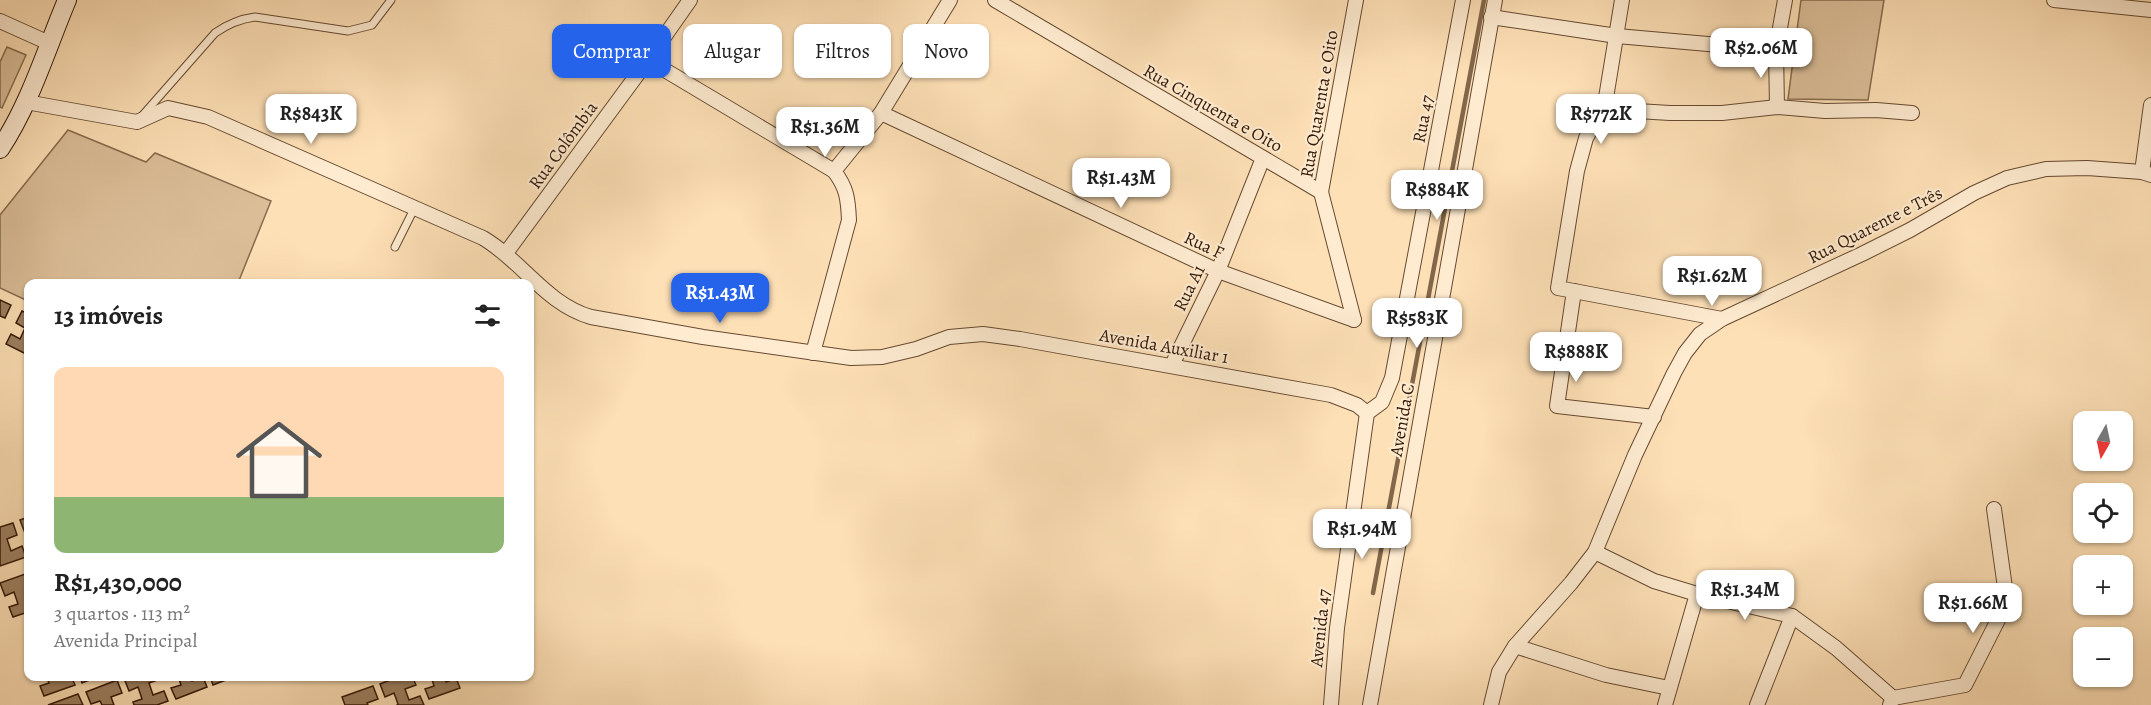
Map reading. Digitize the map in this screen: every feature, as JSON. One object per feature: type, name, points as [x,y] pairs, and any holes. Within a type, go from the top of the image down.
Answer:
[{"type":"main road","points":[[0,149],[14,128],[26,102],[67,0]]},
{"type":"street","name":"Rua Colômbia","points":[[671,27],[690,0]]},
{"type":"street","points":[[834,171],[881,113],[950,0]]},
{"type":"street","name":"Rua Cinquenta e Oito","points":[[995,0],[1321,192]]},
{"type":"street","name":"Rua Quarenta e Oito","points":[[1354,320],[1321,192],[1356,0]]},
{"type":"street","name":"Rua 47","points":[[1367,413],[1382,402],[1392,378],[1463,0]]},
{"type":"street","name":"Avenida C","points":[[1370,705],[1495,0]]},
{"type":"street","points":[[1622,0],[1605,104],[1586,138],[1577,171],[1558,288],[1722,319]]},
{"type":"street","points":[[1777,107],[1776,50],[1785,0]]},
{"type":"street","points":[[2054,0],[2151,10]]},
{"type":"street","points":[[1491,17],[1617,36],[1776,50]]},
{"type":"street","points":[[0,21],[49,43]]},
{"type":"street","points":[[671,74],[834,171],[844,184],[849,220],[813,353]]},
{"type":"street","name":"Rua Colômbia","points":[[506,253],[635,78]]},
{"type":"street","points":[[26,102],[137,122]]},
{"type":"street","points":[[1605,104],[1637,111],[1670,114],[1777,107],[1825,111],[1876,110],[1912,113]]},
{"type":"street","points":[[2147,173],[2151,105]]},
{"type":"street","name":"Avenida Auxiliar 1","points":[[137,122],[168,108],[208,117],[483,238],[506,253],[533,279]]},
{"type":"street","name":"Rua F","points":[[881,113],[1218,272],[1354,320]]},
{"type":"street","name":"Rua A1","points":[[1172,366],[1218,272],[1263,158]]},
{"type":"street","name":"Rua Quarente e Três","points":[[1491,705],[1499,672],[1515,646],[1571,584],[1595,552],[1654,417],[1685,353],[1701,334],[1722,319],[1862,254],[1910,230],[1974,193],[2007,178],[2046,169],[2087,168],[2147,173]]},
{"type":"street","name":"Avenida Auxiliar 1","points":[[534,280],[547,293],[583,315],[703,337],[851,358],[882,357],[916,349],[949,337],[983,334],[1331,395],[1357,405],[1367,413]]},
{"type":"street","points":[[1574,291],[1557,406],[1654,417]]},
{"type":"street","name":"Avenida 47","points":[[1330,705],[1337,628],[1367,413]]},
{"type":"street","points":[[1595,552],[1654,580],[1697,594],[1792,616],[1836,648],[1892,702],[1965,685],[2007,602],[1994,509]]},
{"type":"street","points":[[1665,705],[1697,594]]},
{"type":"street","points":[[1757,705],[1792,616]]},
{"type":"street","points":[[1515,646],[1606,675],[1669,688]]},
{"type":"lane","points":[[137,122],[215,33],[226,25],[255,17],[348,31],[372,25],[391,0]]},
{"type":"lane","points":[[395,247],[414,209]]},
{"type":"shaded area","points":[[1801,0],[1884,0],[1868,100],[1788,99]]},
{"type":"shaded area","points":[[7,47],[26,55],[2,108],[0,107],[0,62]]},
{"type":"shaded area","points":[[68,130],[146,162],[155,153],[271,201],[240,279],[24,279],[24,299],[0,288],[0,215]]},
{"type":"building","points":[[0,300],[11,305],[5,318],[0,316]]},
{"type":"building","points":[[22,311],[24,312],[24,327],[16,323]]},
{"type":"building","points":[[24,330],[24,353],[6,344],[11,334],[20,339]]},
{"type":"building","points":[[24,518],[24,530],[20,520]]},
{"type":"building","points":[[13,523],[17,535],[7,539],[11,551],[22,546],[24,558],[0,566],[0,527]]},
{"type":"building","points":[[24,574],[24,613],[13,617],[9,607],[18,604],[14,592],[5,596],[0,583]]},
{"type":"building","points":[[48,681],[73,681],[75,685],[44,696],[40,686],[49,683]]},
{"type":"building","points":[[117,681],[122,693],[111,697],[114,705],[102,705],[100,701],[91,704],[86,692]]},
{"type":"building","points":[[125,681],[154,681],[149,683],[153,695],[164,691],[168,701],[157,705],[134,705],[133,702],[142,699],[138,687],[129,691]]},
{"type":"building","points":[[180,681],[205,681],[207,687],[176,699],[171,688],[181,685]]},
{"type":"building","points":[[212,681],[223,681],[213,685]]},
{"type":"building","points":[[388,681],[414,681],[416,685],[405,689],[409,700],[420,696],[424,705],[397,705],[394,693],[385,697],[380,684]]},
{"type":"building","points":[[432,681],[457,681],[460,688],[429,699],[425,689],[434,686]]},
{"type":"building","points":[[373,686],[378,699],[367,703],[368,705],[345,705],[342,697]]},
{"type":"building","points":[[78,694],[83,705],[48,705]]},
{"type":"waterway","points":[[1373,593],[1484,0]]}]
